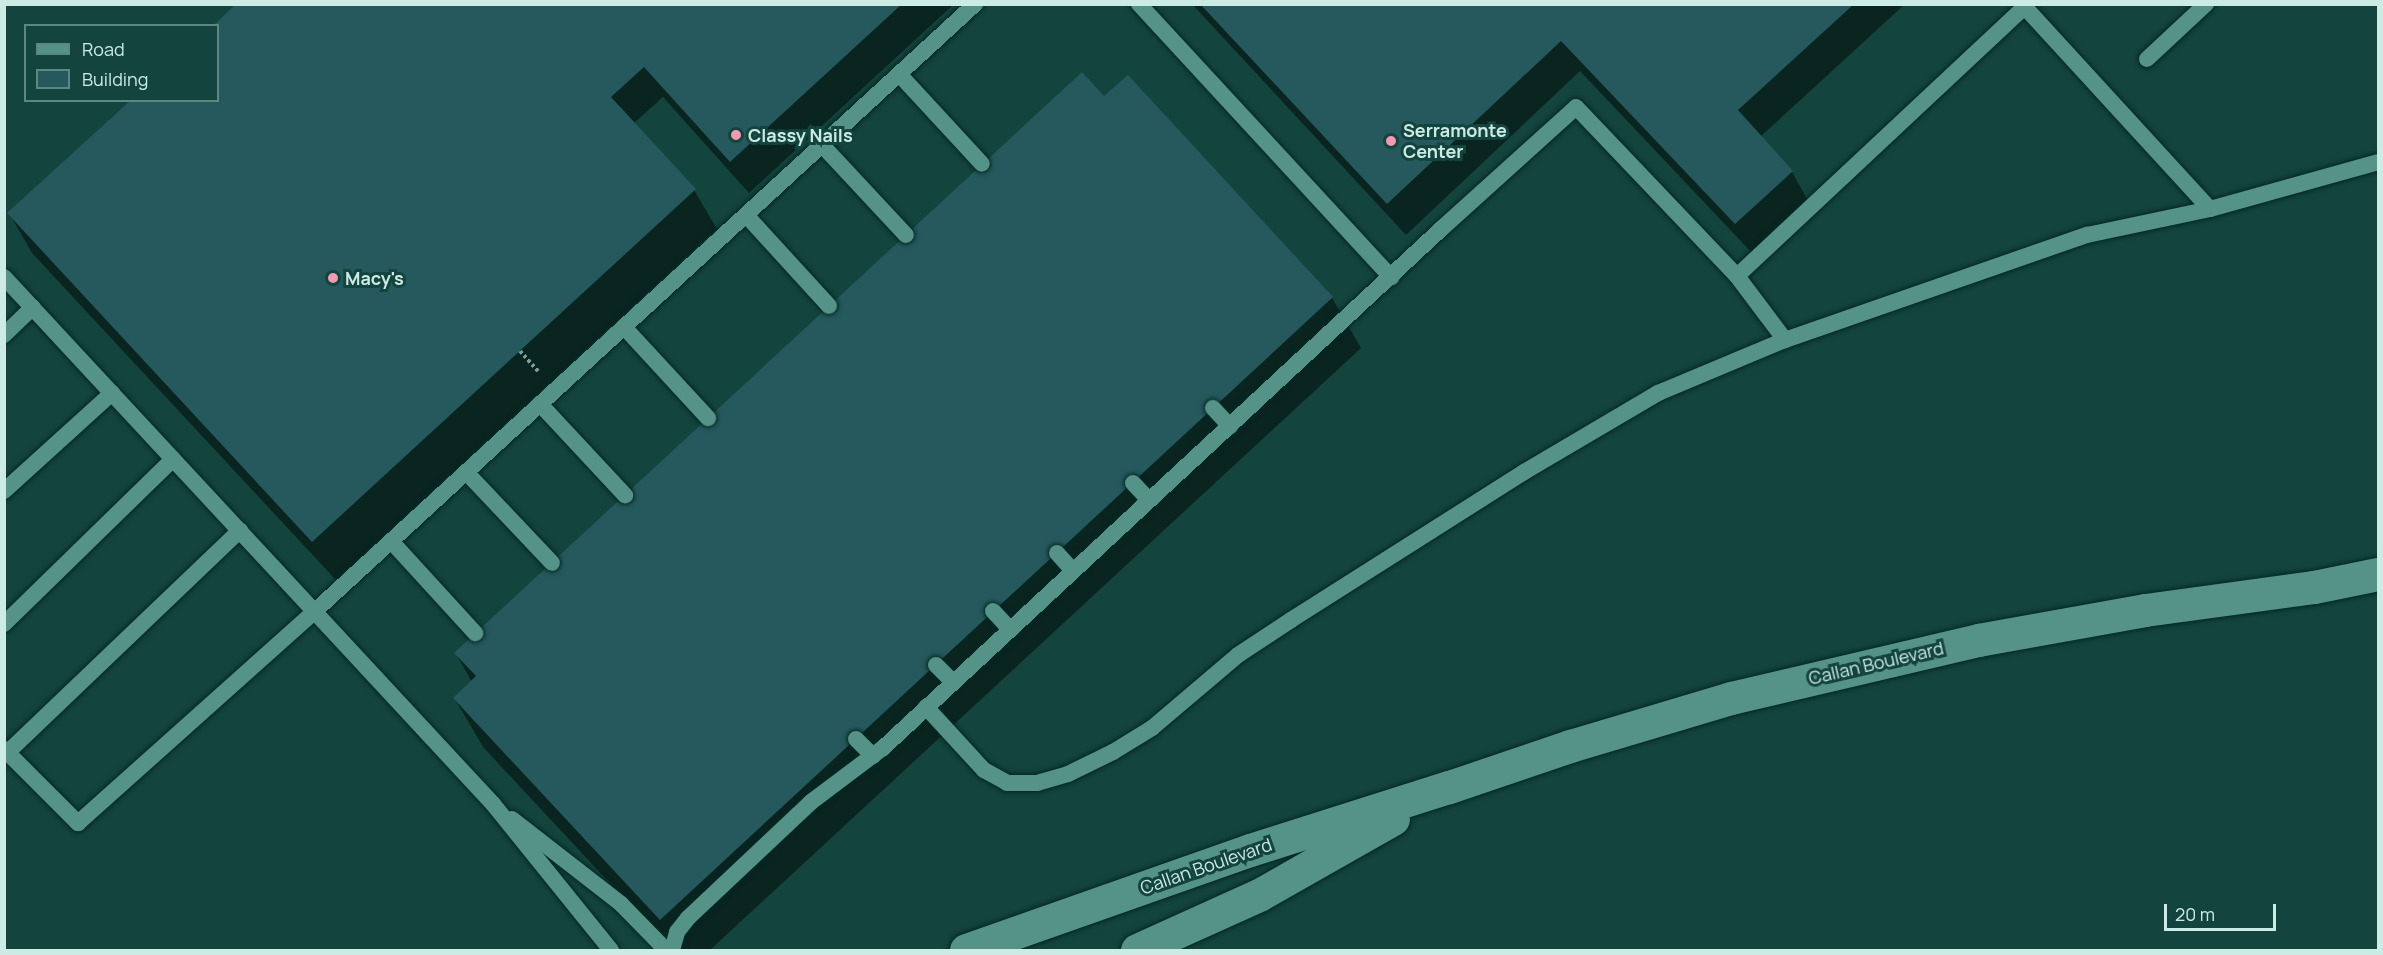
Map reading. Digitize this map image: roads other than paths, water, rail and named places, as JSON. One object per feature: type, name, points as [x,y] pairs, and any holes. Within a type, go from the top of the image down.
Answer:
[{"type":"street","name":"Callan Boulevard","points":[[966,951],[1250,850],[1449,788],[1651,720],[1837,671],[2061,624],[2314,587],[2379,574]]},
{"type":"street","name":"Callan Boulevard","points":[[2314,587],[2379,590]]},
{"type":"street","name":"Callan Boulevard","points":[[1137,951],[1259,895],[1449,788]]},
{"type":"lane","points":[[240,530],[6,750],[78,823],[315,611],[975,4]]},
{"type":"lane","points":[[1139,4],[1391,277]]},
{"type":"lane","points":[[2147,59],[2206,4]]},
{"type":"lane","points":[[1737,276],[2023,6],[2210,209]]},
{"type":"lane","points":[[899,74],[982,164]]},
{"type":"lane","points":[[672,951],[677,932],[687,918],[812,802],[873,756],[1576,107],[1737,276],[1785,340]]},
{"type":"lane","points":[[822,145],[906,235]]},
{"type":"lane","points":[[926,707],[984,770],[1007,783],[1037,783],[1068,774],[1113,752],[1152,728],[1238,654],[1524,472],[1658,393],[1785,340],[2088,235],[2210,209],[2379,162]]},
{"type":"lane","points":[[746,214],[829,306]]},
{"type":"lane","points":[[4,276],[494,804],[611,951]]},
{"type":"lane","points":[[4,335],[33,307]]},
{"type":"lane","points":[[624,327],[708,418]]},
{"type":"lane","points":[[4,491],[112,393]]},
{"type":"lane","points":[[540,404],[625,495]]},
{"type":"lane","points":[[1213,408],[1230,426]]},
{"type":"lane","points":[[4,624],[173,459]]},
{"type":"lane","points":[[466,472],[552,563]]},
{"type":"lane","points":[[1133,483],[1149,500]]},
{"type":"lane","points":[[391,541],[475,633]]},
{"type":"lane","points":[[1057,553],[1074,570]]},
{"type":"lane","points":[[993,611],[1010,629]]},
{"type":"lane","points":[[936,664],[953,682]]},
{"type":"lane","points":[[856,739],[873,756]]},
{"type":"lane","points":[[494,804],[621,904],[666,951]]},
{"type":"place","name":"Classy Nails","points":[[736,135]]},
{"type":"place","name":"Serramonte Center","points":[[1391,141]]},
{"type":"place","name":"Macy's","points":[[333,278]]}]
